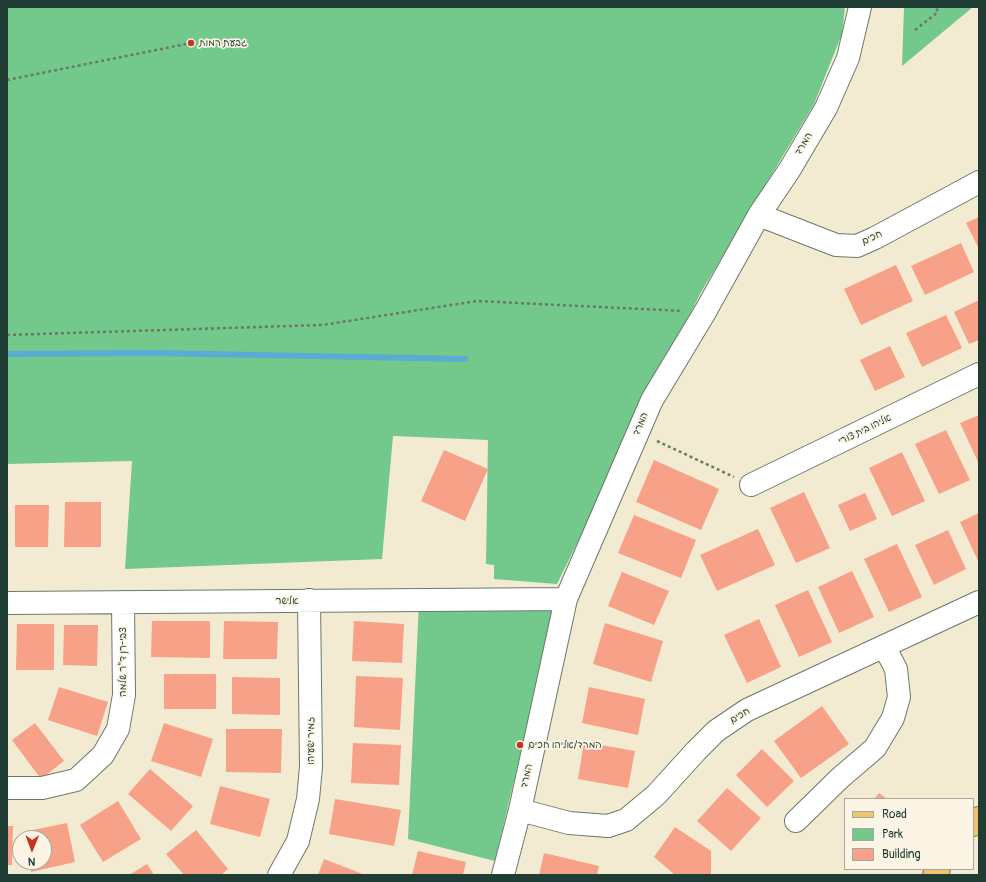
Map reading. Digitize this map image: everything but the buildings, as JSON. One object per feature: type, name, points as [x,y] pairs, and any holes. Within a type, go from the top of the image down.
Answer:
[{"type":"street","name":"המרד","points":[[503,875],[520,810],[566,599],[652,400],[705,312],[759,215],[790,168],[826,108],[848,58],[860,7]]},
{"type":"street","name":"חכים","points":[[759,215],[836,245],[857,246],[979,182]]},
{"type":"street","name":"אליהו בית צורי","points":[[751,485],[979,374]]},
{"type":"street","name":"אלישר","points":[[7,603],[566,599]]},
{"type":"street","name":"זמיר ישעיהו","points":[[279,875],[298,841],[308,799],[311,767],[310,600]]},
{"type":"street","name":"צבי-רן ד\"ר שלמה","points":[[7,788],[42,788],[76,780],[103,755],[118,729],[124,695],[123,602]]},
{"type":"street","name":"חכים","points":[[520,810],[570,823],[608,826],[626,820],[656,795],[716,731],[747,710],[979,602]]},
{"type":"street","points":[[796,821],[840,778],[875,748],[893,718],[899,696],[896,669],[884,646]]},
{"type":"path","points":[[915,30],[938,12],[936,7]]},
{"type":"path","points":[[7,80],[191,43]]},
{"type":"path","points":[[7,335],[322,325],[477,301],[705,312]]},
{"type":"path","points":[[638,432],[751,485]]},
{"type":"green space","points":[[7,7],[845,7],[842,34],[814,104],[700,294],[557,584],[494,579],[494,565],[486,564],[488,440],[393,436],[382,559],[125,569],[132,461],[7,464]]},
{"type":"green space","points":[[904,7],[973,7],[902,66]]},
{"type":"green space","points":[[419,602],[555,607],[495,861],[408,839]]},
{"type":"waterway","points":[[7,354],[155,353],[465,359]]},
{"type":"place","name":"גבעת רמות","points":[[191,43]]},
{"type":"place","name":"המרד/אליהו חכים","points":[[520,745]]}]
